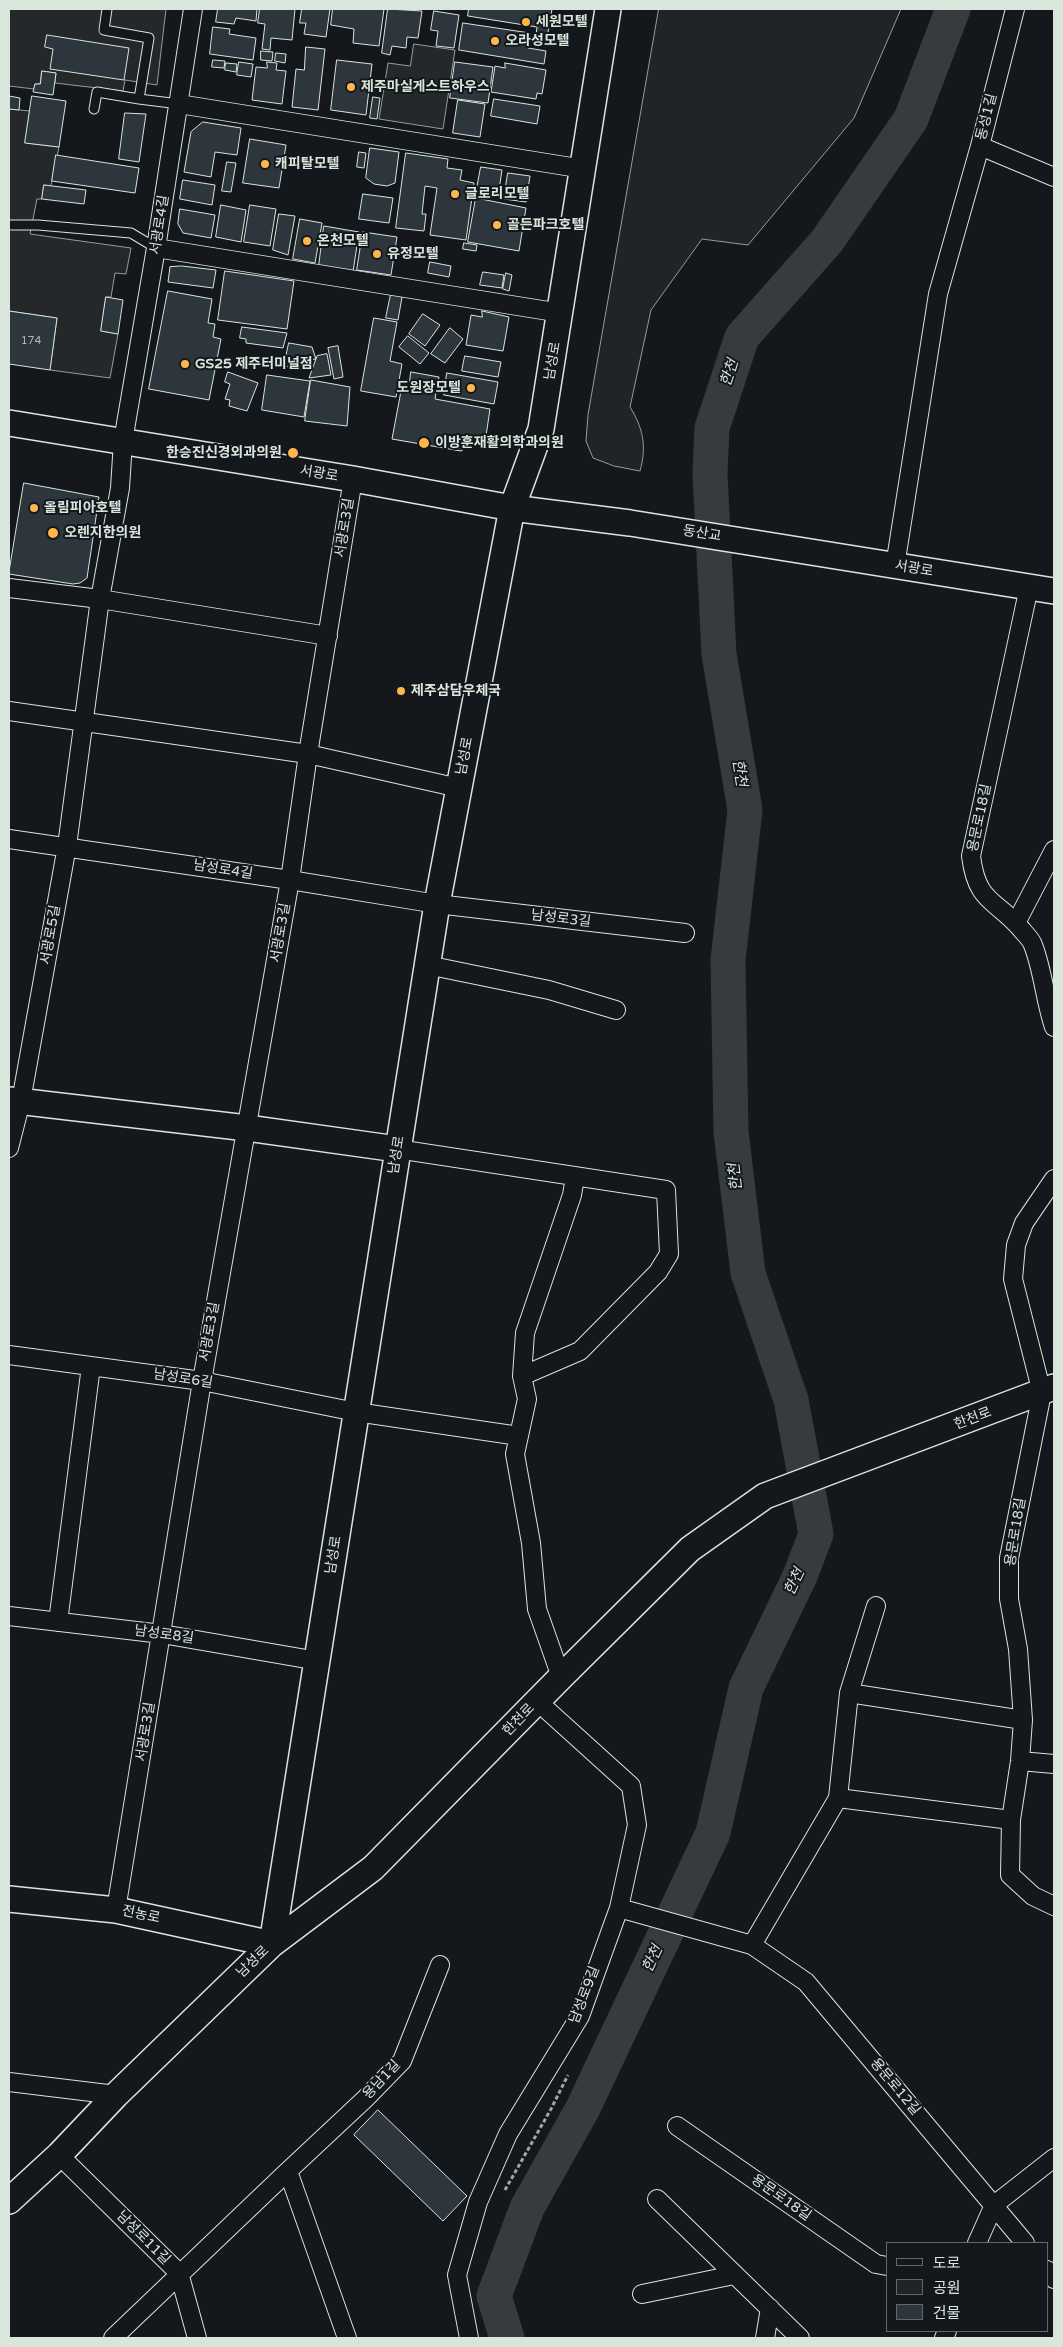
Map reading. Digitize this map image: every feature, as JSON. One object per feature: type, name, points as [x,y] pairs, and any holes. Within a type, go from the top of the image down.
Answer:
[{"type":"main road","name":"남성로","points":[[9,2201],[59,2155],[116,2094],[272,1944],[437,904],[512,508],[541,429],[584,169],[608,9]]},
{"type":"main road","name":"서광로","points":[[9,423],[512,508],[630,523]]},
{"type":"main road","name":"동산교","points":[[630,523],[773,546]]},
{"type":"main road","name":"서광로","points":[[773,546],[1054,591]]},
{"type":"main road","points":[[15,1101],[247,1128],[398,1149]]},
{"type":"main road","name":"한천로","points":[[272,1944],[374,1868],[560,1677],[690,1548],[765,1496],[1048,1390]]},
{"type":"main road","name":"전농로","points":[[9,1899],[116,1910],[272,1944]]},
{"type":"street","name":"서광로4길","points":[[123,441],[156,248],[193,9]]},
{"type":"street","name":"동성1길","points":[[1015,9],[980,146],[1054,177]]},
{"type":"street","points":[[179,104],[584,169]]},
{"type":"street","points":[[896,566],[938,294],[980,146]]},
{"type":"street","points":[[156,248],[561,313]]},
{"type":"street","name":"서광로5길","points":[[9,1148],[15,1101],[67,846],[100,599],[120,488],[123,441]]},
{"type":"street","name":"서광로3길","points":[[116,1910],[202,1381],[290,880],[308,754],[354,480]]},
{"type":"street","name":"용문로18길","points":[[1029,587],[971,856],[974,877],[986,899],[1016,923],[1033,943],[1054,1027]]},
{"type":"street","points":[[9,588],[100,599],[328,636]]},
{"type":"street","points":[[9,710],[308,754],[459,788]]},
{"type":"street","name":"남성로4길","points":[[9,839],[67,846],[437,904]]},
{"type":"street","points":[[1016,923],[1054,850]]},
{"type":"street","name":"남성로3길","points":[[437,904],[686,933]]},
{"type":"street","points":[[427,965],[549,990],[616,1010]]},
{"type":"street","points":[[398,1149],[666,1190],[669,1254],[658,1272],[580,1351],[522,1376]]},
{"type":"street","points":[[560,1677],[537,1609],[530,1543],[515,1454],[528,1399],[522,1376],[524,1334],[572,1195],[575,1177]]},
{"type":"street","name":"용문로18길","points":[[1054,1178],[1024,1223],[1016,1246],[1013,1279],[1048,1390],[1009,1558],[1009,1599],[1018,1649],[1023,1720],[1020,1761],[1011,1820],[1010,1875],[1033,1896],[1054,1906]]},
{"type":"street","name":"남성로6길","points":[[9,1355],[202,1381],[356,1412],[519,1436]]},
{"type":"street","points":[[58,1622],[90,1366]]},
{"type":"street","points":[[752,1945],[838,1798],[849,1693],[876,1606]]},
{"type":"street","name":"남성로8길","points":[[9,1616],[162,1634],[318,1661]]},
{"type":"street","points":[[849,1693],[1023,1720]]},
{"type":"street","name":"남성로9길","points":[[469,2338],[457,2276],[478,2202],[508,2134],[580,2016],[619,1908],[637,1825],[631,1786],[537,1701]]},
{"type":"street","points":[[1020,1761],[1054,1764]]},
{"type":"street","points":[[838,1798],[1011,1820]]},
{"type":"street","name":"용문로12길","points":[[619,1908],[752,1945],[806,1982],[1024,2242]]},
{"type":"street","name":"용남1길","points":[[113,2338],[178,2273],[365,2099],[402,2061],[440,1965]]},
{"type":"street","points":[[9,2082],[116,2094]]},
{"type":"street","name":"용문로18길","points":[[678,2126],[876,2264],[886,2266]]},
{"type":"street","name":"남성로11길","points":[[59,2155],[178,2273],[197,2338]]},
{"type":"street","points":[[977,2242],[994,2205],[1054,2158]]},
{"type":"street","points":[[288,2171],[347,2338]]},
{"type":"street","points":[[657,2200],[800,2338]]},
{"type":"street","points":[[642,2294],[734,2274]]},
{"type":"street","points":[[765,2338],[770,2308]]},
{"type":"lane","points":[[107,9],[104,30],[149,38],[139,98]]},
{"type":"lane","points":[[94,110],[97,92],[179,104]]},
{"type":"lane","points":[[9,225],[38,225],[131,233],[156,248]]},
{"type":"path","points":[[502,2195],[551,2109],[572,2066]]},
{"type":"green space","points":[[659,9],[901,9],[854,118],[748,245],[702,239],[651,310],[630,407],[641,430],[643,453],[640,471],[614,466],[593,458],[586,441],[588,415]]},
{"type":"shaded area","points":[[9,9],[166,9],[157,85],[125,80],[123,91],[55,83],[56,73],[42,71],[40,84],[35,84],[34,89],[9,86]]},
{"type":"shaded area","points":[[414,44],[455,50],[443,129],[379,119],[388,63],[410,66]]},
{"type":"shaded area","points":[[9,109],[30,111],[26,143],[59,147],[51,186],[44,185],[42,199],[37,199],[30,234],[131,248],[126,274],[115,273],[111,297],[106,297],[101,331],[118,334],[110,378],[50,370],[57,318],[9,311]]},
{"type":"building","points":[[218,9],[257,9],[256,21],[236,18],[234,24],[216,22]]},
{"type":"building","points":[[260,9],[295,9],[292,40],[271,38],[270,50],[262,49],[265,24],[258,23]]},
{"type":"building","points":[[302,9],[330,9],[326,37],[304,34],[306,23],[300,23]]},
{"type":"building","points":[[333,9],[384,9],[379,46],[353,43],[354,29],[331,25]]},
{"type":"building","points":[[388,9],[422,11],[418,38],[407,37],[406,48],[392,46],[390,55],[382,53]]},
{"type":"building","name":"세원모텔","points":[[469,9],[552,9],[546,44],[535,43],[537,27],[468,16]]},
{"type":"building","points":[[434,11],[459,15],[454,48],[436,46],[438,31],[431,30]]},
{"type":"building","name":"오라성모텔","points":[[463,23],[530,33],[528,48],[546,51],[544,64],[459,50]]},
{"type":"building","points":[[213,27],[230,29],[229,34],[256,38],[253,60],[210,54]]},
{"type":"building","points":[[47,35],[129,48],[124,80],[50,69],[53,49],[45,47]]},
{"type":"building","points":[[306,47],[325,49],[318,110],[292,107],[296,69],[304,70]]},
{"type":"building","points":[[261,51],[273,52],[272,61],[261,60]]},
{"type":"building","points":[[276,53],[286,54],[285,63],[275,61]]},
{"type":"building","points":[[213,60],[225,61],[224,68],[212,67]]},
{"type":"building","name":"제주마실게스트하우스","points":[[337,60],[372,64],[366,115],[331,110]]},
{"type":"building","points":[[239,62],[253,64],[251,77],[237,75]]},
{"type":"building","points":[[267,62],[277,63],[276,70],[286,71],[282,104],[252,100],[256,67],[267,68]]},
{"type":"building","points":[[455,62],[493,67],[488,103],[450,98]]},
{"type":"building","points":[[226,63],[237,64],[236,72],[225,70]]},
{"type":"building","points":[[505,63],[546,70],[542,94],[537,93],[536,99],[491,92],[495,66],[505,68]]},
{"type":"building","points":[[42,71],[56,73],[53,95],[33,92],[35,84],[40,84]]},
{"type":"building","points":[[9,96],[20,98],[19,110],[9,109]]},
{"type":"building","points":[[32,96],[66,101],[59,147],[25,143]]},
{"type":"building","points":[[373,97],[380,98],[377,119],[370,118]]},
{"type":"building","points":[[494,99],[540,106],[537,124],[491,116]]},
{"type":"building","points":[[458,100],[485,104],[480,137],[453,133]]},
{"type":"building","points":[[125,113],[146,114],[139,162],[119,159]]},
{"type":"building","points":[[203,122],[241,128],[237,155],[215,152],[211,177],[184,172],[191,132]]},
{"type":"building","name":"캐피탈모텔","points":[[250,139],[286,145],[279,188],[243,183]]},
{"type":"building","points":[[370,148],[399,152],[395,183],[387,186],[374,184],[366,178]]},
{"type":"building","points":[[359,152],[366,153],[364,168],[357,167]]},
{"type":"building","name":"글로리모텔","points":[[406,153],[448,159],[447,168],[462,170],[460,180],[474,183],[466,240],[430,235],[437,188],[425,186],[422,214],[426,214],[424,231],[396,228]]},
{"type":"building","points":[[56,155],[139,168],[135,193],[52,181]]},
{"type":"building","points":[[227,162],[236,163],[231,192],[222,191]]},
{"type":"building","points":[[481,167],[502,170],[498,196],[476,193]]},
{"type":"building","points":[[508,173],[530,176],[526,202],[504,199]]},
{"type":"building","points":[[183,180],[215,185],[212,205],[180,199]]},
{"type":"building","points":[[44,185],[86,190],[84,204],[42,199]]},
{"type":"building","points":[[363,194],[393,198],[389,223],[359,219]]},
{"type":"building","name":"골든파크호텔","points":[[476,198],[526,208],[519,251],[468,242]]},
{"type":"building","points":[[221,205],[246,210],[241,242],[216,237]]},
{"type":"building","points":[[250,205],[276,209],[270,246],[244,242]]},
{"type":"building","points":[[180,209],[215,215],[211,238],[183,233],[178,224]]},
{"type":"building","points":[[279,214],[295,216],[288,255],[273,250]]},
{"type":"building","name":"온천모텔","points":[[300,219],[322,223],[315,263],[293,259]]},
{"type":"building","points":[[324,226],[359,232],[353,272],[319,266]]},
{"type":"building","name":"유정모텔","points":[[363,232],[397,237],[391,275],[357,270]]},
{"type":"building","points":[[464,243],[477,245],[476,251],[463,249]]},
{"type":"building","points":[[430,262],[451,266],[449,277],[428,273]]},
{"type":"building","points":[[182,266],[216,270],[213,288],[168,282],[170,267]]},
{"type":"building","points":[[225,271],[294,281],[287,329],[218,320]]},
{"type":"building","points":[[483,272],[504,275],[502,288],[480,285]]},
{"type":"building","points":[[506,273],[512,275],[509,291],[503,289]]},
{"type":"building","name":"GS25 제주터미널점","points":[[168,291],[212,299],[208,323],[215,324],[213,337],[221,339],[209,400],[149,389]]},
{"type":"building","points":[[391,294],[402,297],[398,320],[386,318]]},
{"type":"building","points":[[106,297],[123,300],[118,334],[101,331]]},
{"type":"building","points":[[9,311],[57,318],[50,370],[9,364]]},
{"type":"building","points":[[482,311],[509,317],[503,351],[466,345],[471,315],[482,317]]},
{"type":"building","points":[[423,314],[440,325],[425,346],[409,334]]},
{"type":"building","points":[[374,318],[397,322],[390,361],[402,364],[396,397],[361,391]]},
{"type":"building","points":[[242,327],[287,333],[283,348],[246,343],[246,339],[240,338]]},
{"type":"building","points":[[450,328],[463,339],[445,363],[431,354]]},
{"type":"building","points":[[408,336],[429,353],[420,364],[399,347]]},
{"type":"building","points":[[289,343],[312,347],[316,359],[309,360],[308,370],[284,366]]},
{"type":"building","points":[[338,346],[343,377],[334,379],[328,348]]},
{"type":"building","points":[[327,354],[331,375],[309,378],[317,356]]},
{"type":"building","points":[[465,356],[501,362],[498,377],[462,371]]},
{"type":"building","points":[[228,372],[258,383],[247,411],[229,406],[230,400],[225,399],[230,384],[225,382]]},
{"type":"building","points":[[411,372],[439,377],[435,399],[490,409],[486,436],[461,451],[392,439],[401,391],[408,393]]},
{"type":"building","name":"도원장모텔","points":[[447,373],[498,382],[494,404],[444,395]]},
{"type":"building","points":[[267,375],[310,381],[304,417],[262,410]]},
{"type":"building","points":[[311,380],[350,387],[347,426],[305,421]]},
{"type":"building","points":[[24,483],[99,497],[87,578],[80,583],[73,584],[9,574]]},
{"type":"building","points":[[378,2110],[467,2196],[443,2221],[354,2135]]},
{"type":"waterway","name":"한천","points":[[507,2338],[494,2296],[527,2208],[583,2108],[713,1833],[746,1688],[800,1576],[816,1534],[791,1400],[748,1273],[731,1132],[728,960],[745,810],[719,654],[710,474],[712,428],[742,337],[827,241],[911,119],[953,9]]},
{"type":"place","name":"세원모텔","points":[[526,22]]},
{"type":"place","name":"오라성모텔","points":[[495,41]]},
{"type":"place","name":"제주마실게스트하우스","points":[[351,87]]},
{"type":"place","name":"캐피탈모텔","points":[[265,164]]},
{"type":"place","name":"글로리모텔","points":[[455,194]]},
{"type":"place","name":"골든파크호텔","points":[[497,225]]},
{"type":"place","name":"온천모텔","points":[[307,241]]},
{"type":"place","name":"유정모텔","points":[[377,254]]},
{"type":"place","name":"GS25 제주터미널점","points":[[185,364]]},
{"type":"place","name":"도원장모텔","points":[[471,388]]},
{"type":"place","name":"이방훈재활의학과의원","points":[[424,443]]},
{"type":"place","name":"한승진신경외과의원","points":[[293,453]]},
{"type":"place","name":"올림피아호텔","points":[[34,508]]},
{"type":"place","name":"오렌지한의원","points":[[53,533]]},
{"type":"place","name":"제주삼담우체국","points":[[401,691]]}]
